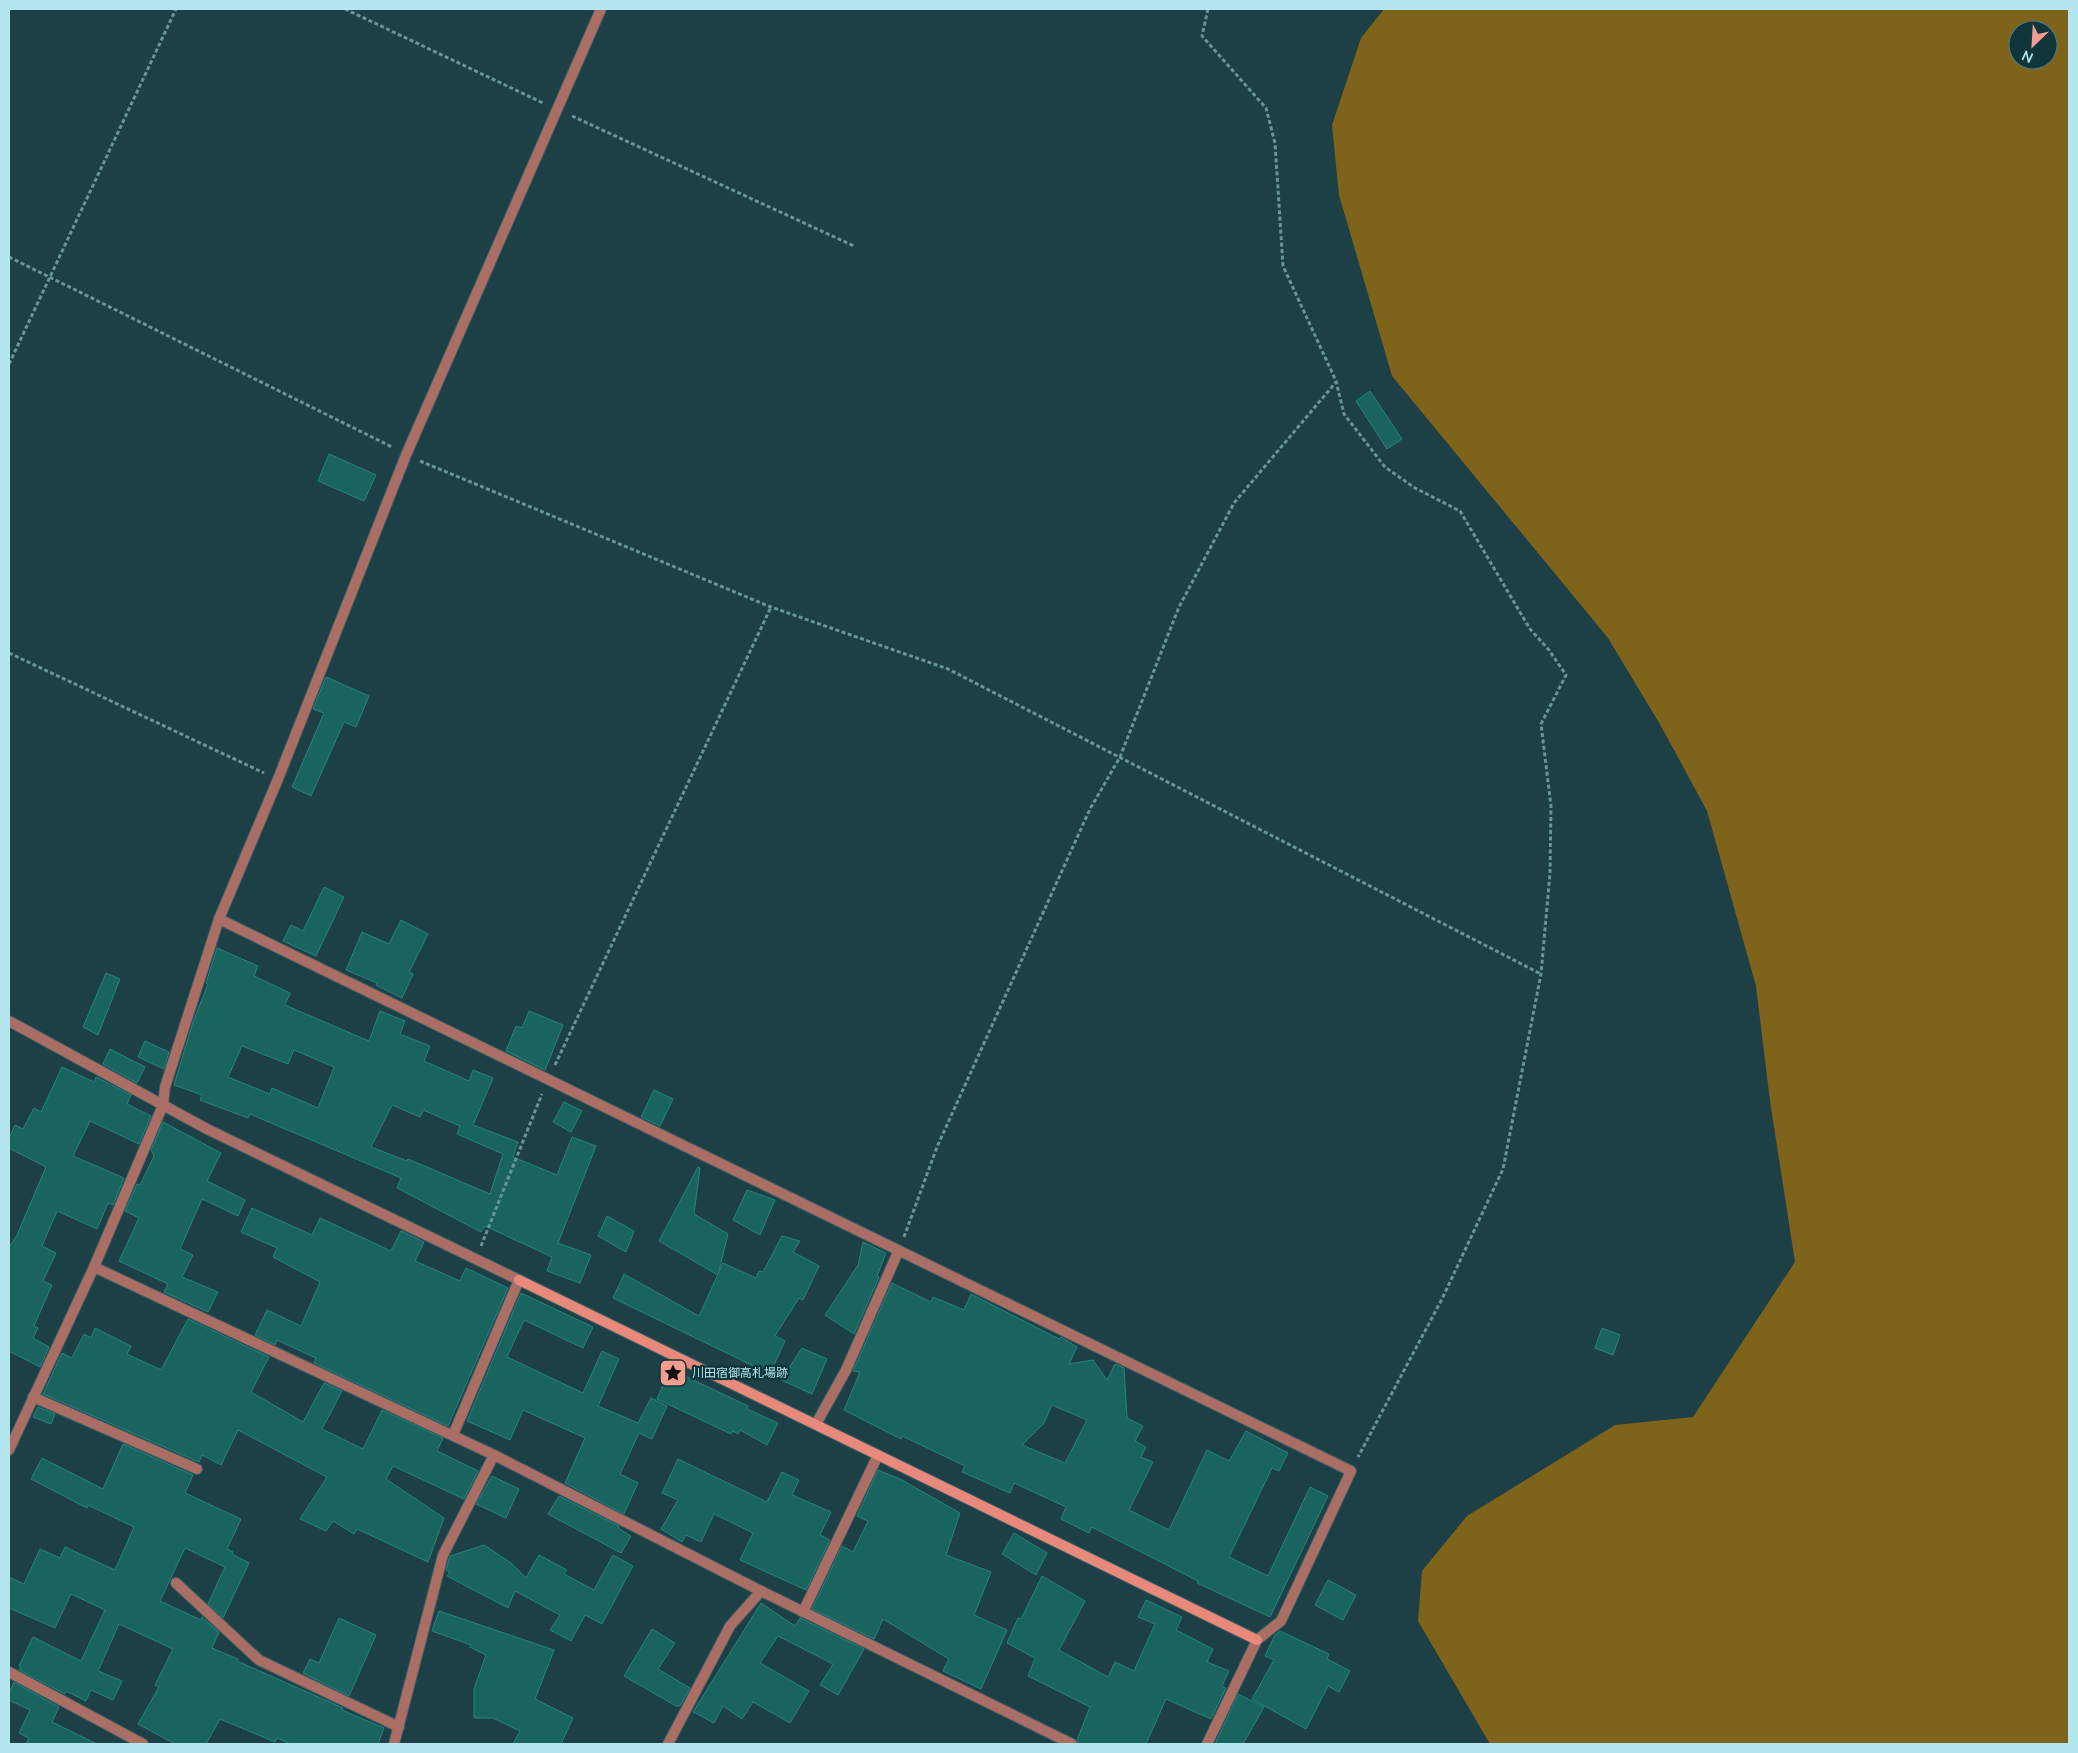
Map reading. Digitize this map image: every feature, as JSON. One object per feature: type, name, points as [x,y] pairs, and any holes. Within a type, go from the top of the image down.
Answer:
[{"type":"street","points":[[10,1447],[94,1267],[163,1105],[165,1087],[219,919],[278,779],[406,455],[601,9]]},
{"type":"street","points":[[219,919],[898,1252],[1351,1471],[1281,1621],[1257,1640],[1207,1744]]},
{"type":"street","points":[[9,1021],[206,1129],[1257,1640]]},
{"type":"street","points":[[816,1424],[846,1370],[898,1252]]},
{"type":"street","points":[[94,1267],[453,1435],[803,1612],[1072,1744]]},
{"type":"street","points":[[453,1435],[519,1280]]},
{"type":"street","points":[[33,1396],[197,1469]]},
{"type":"street","points":[[394,1744],[444,1555],[494,1455]]},
{"type":"street","points":[[803,1612],[878,1455]]},
{"type":"street","points":[[176,1583],[259,1660],[399,1727]]},
{"type":"street","points":[[668,1744],[730,1626],[761,1591]]},
{"type":"street","points":[[9,1672],[143,1744]]},
{"type":"path","points":[[9,364],[176,9]]},
{"type":"path","points":[[345,9],[854,246]]},
{"type":"path","points":[[1208,9],[1202,36],[1266,108],[1275,143],[1283,266],[1336,381],[1344,414],[1385,467],[1415,488],[1460,511],[1530,629],[1549,650],[1566,675],[1542,724],[1551,806],[1550,873],[1540,974],[1503,1169],[1442,1299],[1351,1471]]},
{"type":"path","points":[[9,256],[406,455],[771,607],[948,669],[1540,974]]},
{"type":"path","points":[[898,1252],[937,1147],[953,1111],[1090,809],[1120,758],[1179,607],[1234,503],[1336,381]]},
{"type":"path","points":[[476,1259],[548,1079],[771,607]]},
{"type":"path","points":[[9,653],[278,779]]},
{"type":"shaded area","points":[[1384,9],[2069,9],[2069,1744],[1490,1744],[1418,1621],[1422,1571],[1467,1516],[1615,1425],[1693,1417],[1795,1262],[1770,1101],[1756,986],[1707,811],[1661,726],[1608,638],[1392,376],[1339,195],[1332,125],[1361,38]]},
{"type":"building","points":[[1370,391],[1402,439],[1387,449],[1356,401]]},
{"type":"building","points":[[329,454],[376,475],[364,501],[318,481]]},
{"type":"building","points":[[326,677],[369,696],[356,727],[344,722],[311,796],[292,787],[324,713],[313,709]]},
{"type":"building","points":[[324,887],[344,897],[316,956],[283,941],[291,925],[303,931]]},
{"type":"building","points":[[401,920],[428,934],[409,972],[413,974],[402,998],[376,985],[377,983],[346,970],[362,932],[389,944]]},
{"type":"building","points":[[217,948],[258,966],[254,976],[290,993],[285,1005],[369,1041],[380,1011],[405,1021],[400,1034],[430,1046],[424,1061],[469,1081],[473,1070],[493,1078],[473,1125],[518,1142],[513,1157],[557,1175],[572,1137],[596,1146],[558,1243],[591,1255],[580,1283],[547,1271],[552,1257],[485,1226],[481,1232],[397,1188],[401,1178],[250,1114],[248,1118],[200,1100],[202,1095],[174,1085],[193,1022],[208,984],[206,983]],"holes":[[[242,1046],[288,1064],[294,1050],[334,1067],[318,1108],[272,1088],[270,1094],[228,1077]],[[392,1105],[420,1117],[423,1110],[460,1126],[457,1134],[503,1154],[490,1194],[408,1159],[407,1161],[371,1147]]]},
{"type":"building","points":[[106,973],[120,979],[98,1035],[83,1027]]},
{"type":"building","points":[[529,1011],[563,1025],[545,1070],[506,1051],[516,1026],[522,1028]]},
{"type":"building","points":[[145,1041],[169,1052],[164,1069],[138,1057]]},
{"type":"building","points":[[110,1049],[145,1067],[137,1083],[103,1064]]},
{"type":"building","points":[[62,1067],[94,1082],[96,1077],[131,1095],[127,1104],[151,1116],[139,1144],[90,1121],[73,1156],[124,1178],[113,1205],[108,1203],[97,1229],[57,1211],[42,1246],[56,1253],[43,1281],[52,1285],[34,1326],[38,1328],[33,1338],[49,1347],[40,1367],[9,1351],[9,1248],[17,1235],[46,1167],[9,1148],[9,1138],[15,1125],[23,1129],[34,1108],[41,1112]]},
{"type":"building","points":[[654,1090],[673,1099],[660,1126],[641,1117]]},
{"type":"building","points":[[564,1102],[582,1111],[571,1132],[553,1122]]},
{"type":"building","points":[[163,1122],[221,1153],[207,1181],[245,1200],[238,1216],[202,1199],[180,1249],[193,1255],[182,1277],[218,1292],[208,1312],[164,1292],[168,1284],[119,1261],[139,1218],[125,1211],[137,1184],[140,1185],[154,1156],[151,1150]]},
{"type":"building","points":[[698,1167],[700,1168],[694,1214],[728,1234],[718,1275],[659,1241]]},
{"type":"building","points":[[747,1190],[775,1200],[760,1235],[733,1220]]},
{"type":"building","points":[[252,1208],[312,1235],[320,1218],[391,1251],[401,1231],[424,1242],[415,1261],[460,1281],[466,1268],[508,1288],[448,1426],[314,1363],[316,1358],[277,1340],[275,1345],[255,1335],[267,1310],[301,1326],[320,1282],[273,1257],[277,1248],[241,1232]]},
{"type":"building","points":[[607,1216],[634,1231],[626,1252],[598,1236]]},
{"type":"building","points":[[782,1236],[800,1241],[793,1252],[819,1266],[803,1300],[799,1298],[775,1336],[785,1341],[770,1374],[613,1298],[624,1274],[699,1316],[723,1263],[756,1278],[759,1271],[763,1272]]},
{"type":"building","points":[[863,1242],[886,1253],[877,1276],[879,1277],[854,1334],[825,1315],[858,1265]]},
{"type":"building","points":[[892,1283],[931,1302],[933,1297],[964,1310],[971,1294],[1059,1339],[1061,1337],[1077,1347],[1069,1364],[1093,1360],[1107,1380],[1115,1364],[1124,1368],[1127,1418],[1143,1426],[1135,1441],[1146,1447],[1141,1457],[1153,1462],[1129,1510],[1169,1530],[1207,1450],[1229,1461],[1246,1431],[1288,1453],[1279,1471],[1272,1468],[1229,1557],[1268,1576],[1310,1487],[1328,1496],[1270,1617],[1197,1583],[1198,1581],[1092,1527],[1089,1533],[1061,1519],[1066,1507],[1014,1483],[1010,1493],[962,1472],[965,1466],[902,1436],[901,1439],[844,1410],[860,1372],[853,1371]],"holes":[[[1052,1405],[1087,1420],[1065,1463],[1022,1445],[1044,1423]]]},
{"type":"building","points":[[521,1293],[593,1327],[583,1348],[524,1320],[507,1357],[583,1393],[602,1351],[619,1359],[598,1406],[638,1423],[651,1398],[667,1406],[652,1439],[639,1433],[620,1474],[638,1483],[624,1514],[565,1483],[585,1438],[523,1410],[510,1440],[467,1421]]},
{"type":"building","points":[[188,1319],[269,1357],[251,1392],[303,1422],[324,1383],[342,1391],[322,1429],[363,1449],[382,1410],[443,1438],[437,1451],[478,1471],[464,1499],[393,1466],[386,1479],[444,1518],[428,1562],[357,1529],[354,1534],[333,1521],[326,1531],[300,1519],[327,1477],[238,1430],[221,1465],[202,1455],[199,1462],[43,1394],[62,1353],[72,1358],[84,1334],[91,1338],[95,1328],[131,1346],[127,1354],[161,1370]]},
{"type":"building","points":[[1602,1328],[1620,1335],[1613,1355],[1595,1348]]},
{"type":"building","points":[[802,1348],[827,1359],[812,1394],[781,1380]]},
{"type":"building","points":[[670,1369],[748,1406],[747,1409],[778,1423],[767,1445],[740,1430],[738,1434],[733,1431],[731,1434],[657,1399]]},
{"type":"building","points":[[38,1407],[55,1414],[51,1424],[33,1417]]},
{"type":"building","points":[[123,1444],[193,1475],[185,1493],[241,1519],[227,1549],[233,1552],[232,1554],[249,1563],[223,1618],[208,1604],[225,1567],[185,1548],[160,1601],[201,1620],[202,1617],[219,1632],[212,1648],[384,1728],[378,1744],[291,1744],[277,1738],[275,1742],[220,1719],[206,1744],[175,1744],[138,1724],[159,1687],[155,1685],[173,1649],[119,1624],[98,1671],[122,1681],[113,1700],[91,1690],[86,1701],[66,1691],[65,1694],[19,1670],[21,1667],[19,1666],[33,1637],[81,1661],[105,1610],[71,1594],[55,1628],[9,1608],[9,1577],[24,1584],[40,1549],[60,1558],[65,1547],[115,1570],[134,1527],[88,1505],[87,1508],[31,1479],[42,1458],[103,1489]]},
{"type":"building","points":[[678,1459],[767,1502],[782,1472],[799,1480],[792,1495],[831,1512],[820,1535],[830,1540],[806,1590],[740,1560],[753,1533],[714,1514],[701,1542],[686,1535],[682,1542],[661,1529],[678,1500],[662,1493]]},
{"type":"building","points":[[878,1470],[902,1480],[960,1513],[946,1555],[991,1572],[974,1615],[1007,1630],[981,1689],[943,1671],[949,1659],[883,1619],[874,1639],[812,1609],[842,1546],[853,1552],[868,1521],[857,1516]]},
{"type":"building","points":[[492,1476],[519,1489],[506,1518],[476,1504]]},
{"type":"building","points":[[559,1496],[619,1526],[618,1528],[631,1536],[621,1553],[548,1514]]},
{"type":"building","points":[[1014,1533],[1047,1553],[1036,1575],[1002,1554]]},
{"type":"building","points":[[484,1545],[511,1563],[526,1578],[539,1555],[567,1570],[564,1574],[594,1590],[613,1555],[633,1566],[602,1624],[585,1615],[571,1641],[550,1630],[560,1615],[515,1591],[508,1608],[447,1576],[450,1572],[446,1570],[450,1556]]},
{"type":"building","points":[[1042,1576],[1085,1601],[1059,1650],[1108,1677],[1115,1662],[1134,1671],[1155,1624],[1138,1617],[1146,1600],[1182,1617],[1176,1630],[1213,1649],[1207,1662],[1229,1671],[1222,1686],[1226,1688],[1211,1719],[1166,1699],[1146,1744],[1079,1744],[1077,1740],[1090,1707],[1028,1676],[1035,1658],[1007,1643],[1018,1618],[1021,1619]]},
{"type":"building","points":[[1328,1580],[1356,1595],[1343,1620],[1315,1605]]},
{"type":"building","points":[[761,1603],[795,1626],[800,1618],[864,1649],[838,1695],[820,1685],[833,1664],[778,1636],[760,1663],[809,1691],[790,1723],[753,1702],[742,1719],[723,1706],[714,1723],[693,1712]]},
{"type":"building","points":[[439,1611],[554,1650],[535,1699],[573,1718],[561,1744],[513,1744],[520,1731],[493,1718],[474,1718],[474,1689],[486,1655],[470,1647],[471,1645],[432,1631]]},
{"type":"building","points":[[339,1618],[376,1635],[349,1696],[303,1673],[310,1659],[319,1663]]},
{"type":"building","points":[[652,1629],[675,1643],[658,1669],[690,1688],[680,1706],[676,1706],[624,1676]]},
{"type":"building","points":[[1280,1631],[1329,1654],[1327,1659],[1350,1671],[1339,1692],[1328,1686],[1306,1729],[1252,1699],[1274,1660],[1265,1656],[1275,1635]]},
{"type":"building","points":[[14,1682],[59,1707],[52,1722],[97,1744],[26,1744],[29,1738],[19,1733],[30,1710],[9,1700],[9,1693]]},
{"type":"building","points":[[1238,1694],[1264,1707],[1243,1744],[1215,1744]]},
{"type":"place","name":"川田宿御高札場跡","points":[[673,1373]]}]
